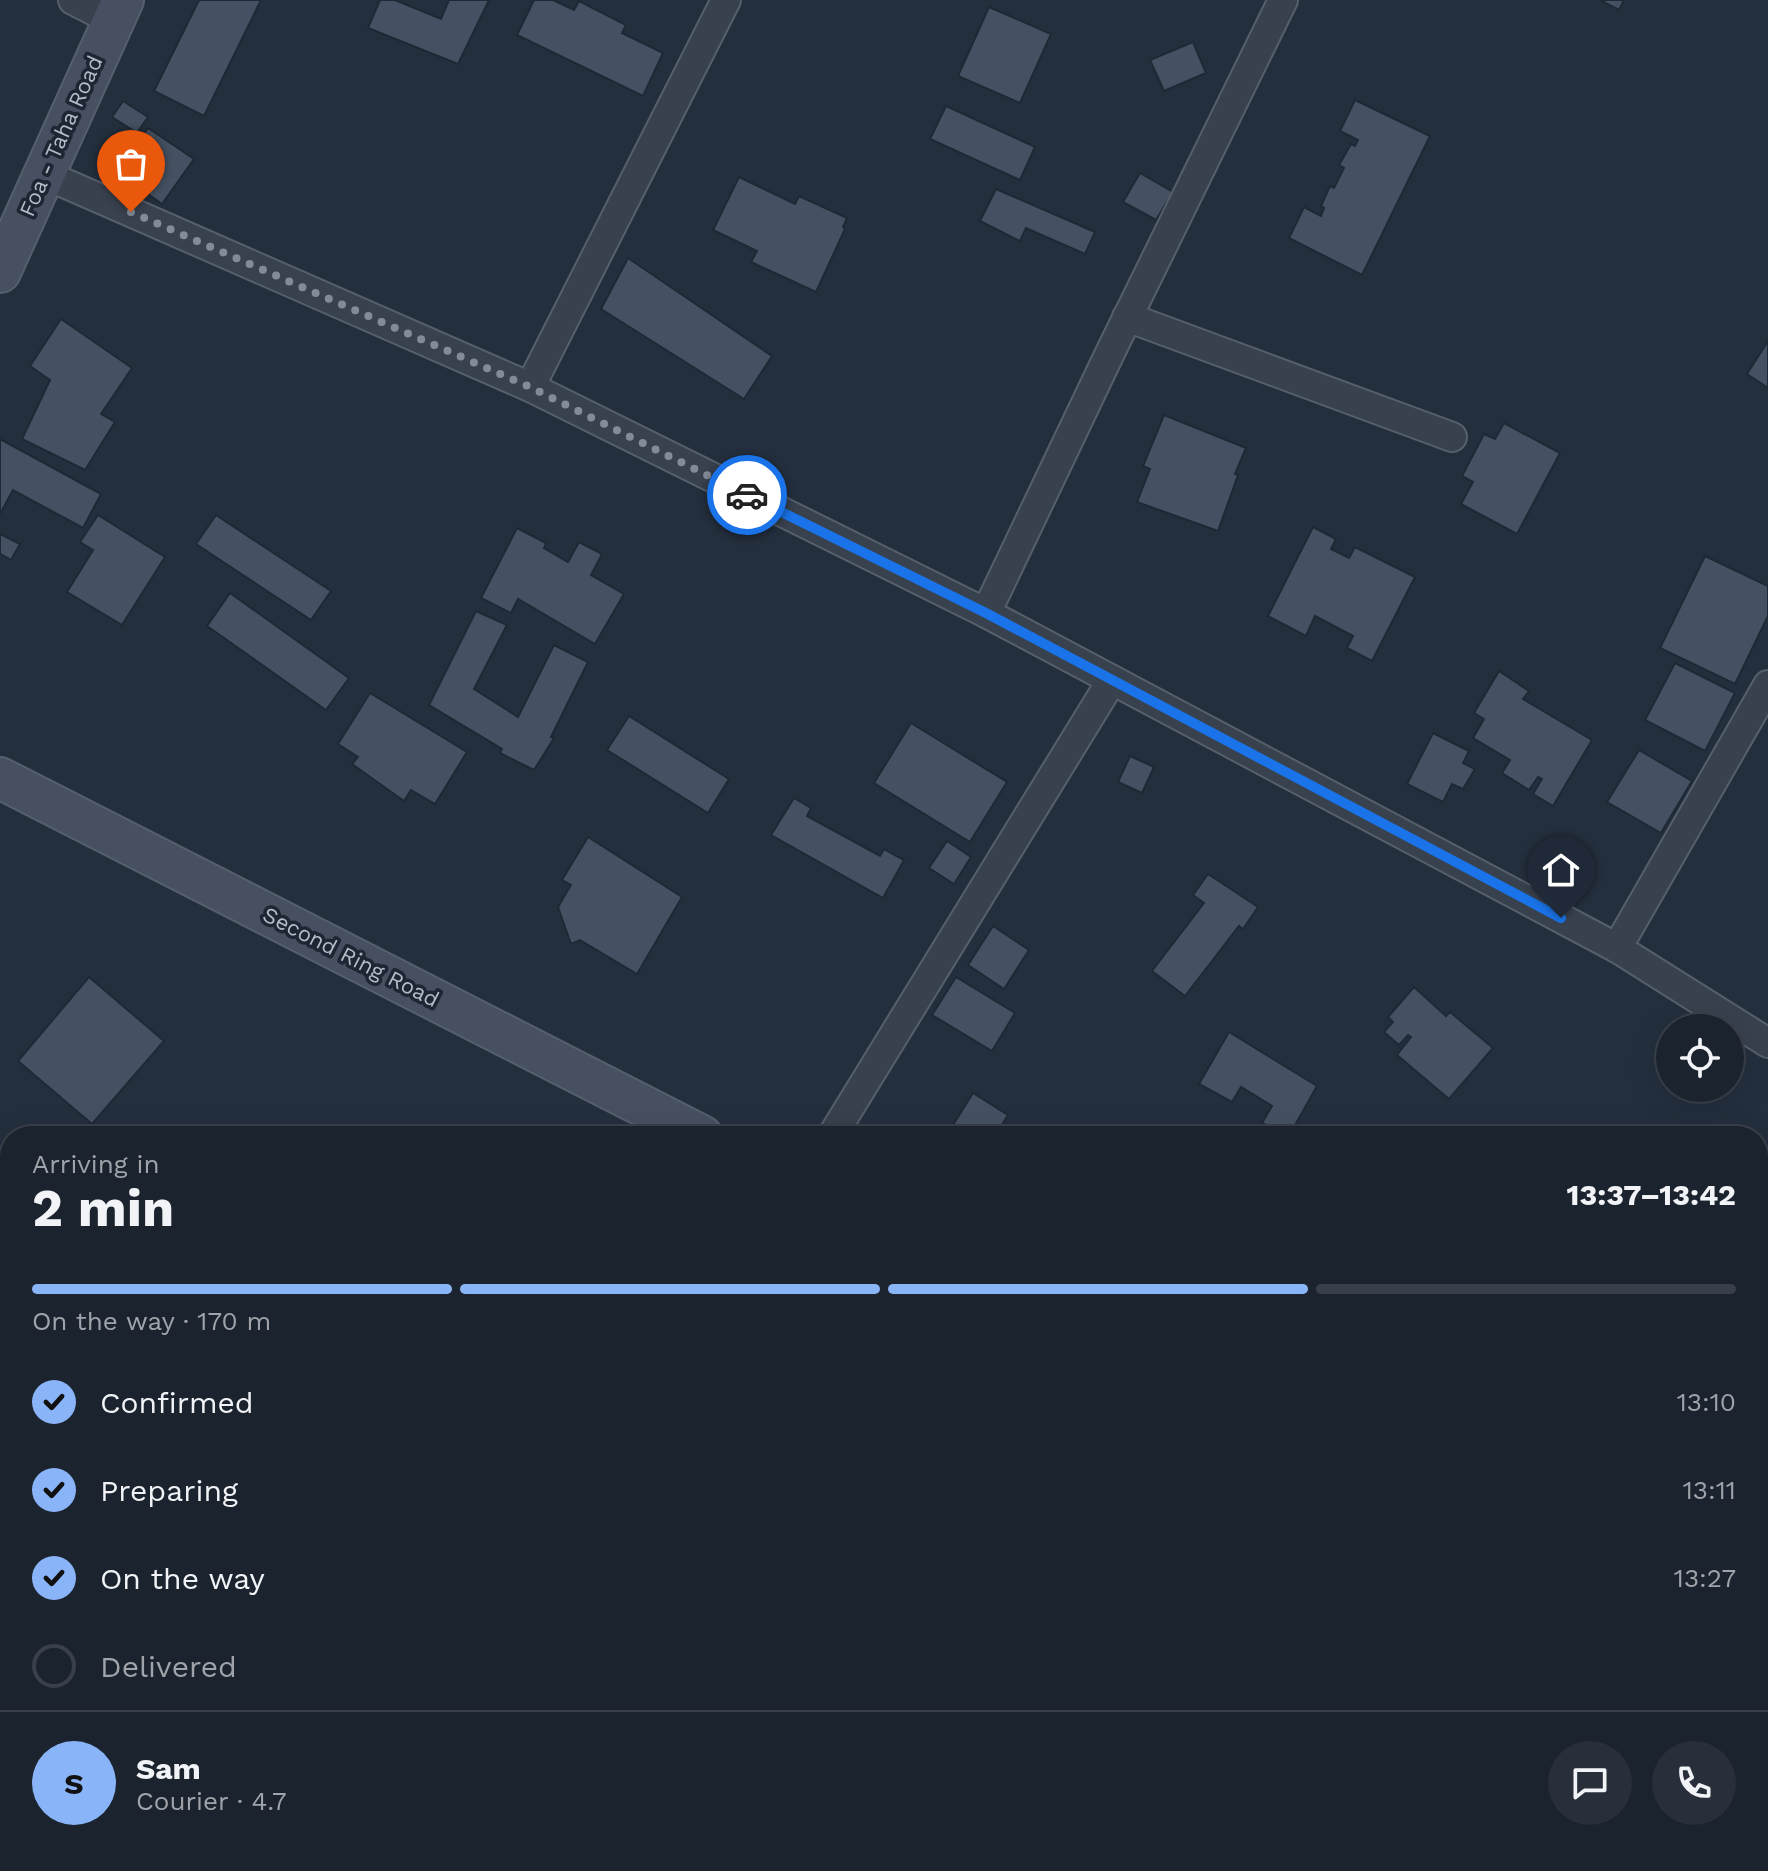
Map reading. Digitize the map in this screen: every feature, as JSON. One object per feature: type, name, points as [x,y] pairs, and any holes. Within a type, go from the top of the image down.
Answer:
[{"type":"street","points":[[73,0],[118,10]]},
{"type":"street","points":[[530,387],[726,0]]},
{"type":"street","points":[[986,613],[1283,0]]},
{"type":"street","name":"Foa - Taha Road","points":[[0,272],[118,10]]},
{"type":"street","points":[[46,175],[530,387],[986,613],[1617,948],[1768,1043]]},
{"type":"street","points":[[1127,317],[1452,437]]},
{"type":"street","points":[[838,1126],[1112,680]]},
{"type":"street","points":[[1617,948],[1768,685]]},
{"type":"street","name":"Second Ring Road","points":[[0,778],[682,1126]]},
{"type":"building","points":[[199,0],[261,0],[204,116],[154,91]]},
{"type":"building","points":[[380,0],[395,0],[441,19],[449,0],[489,0],[458,64],[368,28]]},
{"type":"building","points":[[534,0],[553,0],[574,10],[579,1],[626,25],[622,33],[663,53],[643,96],[517,35]]},
{"type":"building","points":[[1600,0],[1624,0],[1619,10]]},
{"type":"building","points":[[989,7],[1051,34],[1020,103],[958,76]]},
{"type":"building","points":[[1193,42],[1206,73],[1164,91],[1150,60]]},
{"type":"building","points":[[1355,100],[1430,136],[1362,275],[1289,238],[1304,207],[1321,216],[1324,208],[1321,206],[1330,186],[1334,188],[1344,168],[1339,165],[1351,144],[1355,146],[1358,140],[1340,131]]},
{"type":"building","points":[[123,101],[148,117],[137,133],[112,117]]},
{"type":"building","points":[[946,106],[1035,147],[1020,180],[930,139]]},
{"type":"building","points":[[148,128],[194,159],[162,204],[117,172]]},
{"type":"building","points":[[1140,173],[1173,192],[1156,220],[1123,202]]},
{"type":"building","points":[[739,177],[795,204],[799,196],[847,218],[845,229],[816,292],[751,262],[757,251],[713,230]]},
{"type":"building","points":[[996,189],[1095,232],[1085,254],[1026,228],[1020,241],[980,221]]},
{"type":"building","points":[[628,258],[772,356],[744,399],[601,309]]},
{"type":"building","points":[[61,319],[132,368],[101,414],[115,422],[85,470],[22,439],[50,380],[30,366]]},
{"type":"building","points":[[1768,341],[1768,388],[1747,374]]},
{"type":"building","points":[[1164,415],[1246,448],[1218,531],[1137,502],[1150,469],[1143,466]]},
{"type":"building","points":[[1504,423],[1560,453],[1517,534],[1461,504],[1473,482],[1462,476],[1484,434],[1495,439]]},
{"type":"building","points":[[0,439],[101,494],[83,528],[13,490],[0,514]]},
{"type":"building","points":[[98,515],[165,557],[122,625],[67,592],[93,550],[80,542]]},
{"type":"building","points":[[216,515],[331,591],[311,620],[196,544]]},
{"type":"building","points":[[1313,527],[1336,539],[1331,549],[1349,558],[1355,547],[1415,577],[1372,661],[1347,648],[1353,636],[1315,616],[1306,636],[1268,616]]},
{"type":"building","points":[[517,528],[546,543],[544,548],[568,562],[579,542],[602,554],[591,575],[624,594],[595,644],[518,599],[511,613],[481,598]]},
{"type":"building","points":[[0,534],[20,544],[11,560],[0,554]]},
{"type":"building","points":[[1705,556],[1768,586],[1768,616],[1735,684],[1660,648]]},
{"type":"building","points":[[230,593],[349,678],[326,710],[207,626]]},
{"type":"building","points":[[476,611],[507,625],[474,689],[518,717],[554,645],[588,662],[551,737],[554,738],[534,770],[500,753],[502,749],[429,705]]},
{"type":"building","points":[[1675,663],[1735,693],[1705,751],[1645,720]]},
{"type":"building","points":[[1499,671],[1529,691],[1523,699],[1592,740],[1553,806],[1533,794],[1542,779],[1538,777],[1529,790],[1502,773],[1510,760],[1473,738],[1484,719],[1474,713]]},
{"type":"building","points":[[370,693],[467,752],[435,804],[411,790],[404,801],[352,764],[358,757],[338,744]]},
{"type":"building","points":[[629,716],[729,779],[708,813],[607,750]]},
{"type":"building","points":[[911,723],[1007,782],[970,842],[874,783]]},
{"type":"building","points":[[1433,733],[1469,751],[1463,763],[1475,769],[1463,789],[1452,784],[1443,802],[1407,784]]},
{"type":"building","points":[[1639,750],[1692,781],[1661,833],[1607,802]]},
{"type":"building","points":[[1130,756],[1154,767],[1142,793],[1118,782]]},
{"type":"building","points":[[794,798],[811,808],[807,816],[880,856],[884,849],[904,860],[883,898],[771,835]]},
{"type":"building","points":[[588,837],[682,897],[637,974],[580,940],[571,944],[558,907],[571,885],[562,880]]},
{"type":"building","points":[[947,841],[971,857],[954,884],[929,868]]},
{"type":"building","points":[[1208,874],[1258,907],[1243,929],[1239,926],[1185,996],[1152,971],[1204,903],[1193,895]]},
{"type":"building","points":[[993,926],[1029,950],[1004,989],[968,965]]},
{"type":"building","points":[[89,977],[164,1041],[92,1124],[18,1061]]},
{"type":"building","points":[[956,977],[1015,1013],[992,1051],[932,1015]]},
{"type":"building","points":[[1414,987],[1446,1016],[1450,1012],[1493,1048],[1449,1099],[1397,1055],[1411,1037],[1408,1035],[1399,1045],[1384,1032],[1393,1022],[1388,1017]]},
{"type":"building","points":[[1229,1032],[1317,1086],[1295,1126],[1268,1126],[1262,1123],[1272,1106],[1241,1087],[1232,1102],[1199,1084]]},
{"type":"building","points":[[973,1093],[1008,1115],[1001,1126],[952,1126]]},
{"type":"way so far","points":[[131,212],[530,387],[747,495]]},
{"type":"route","points":[[747,495],[986,613],[1561,918]]}]
